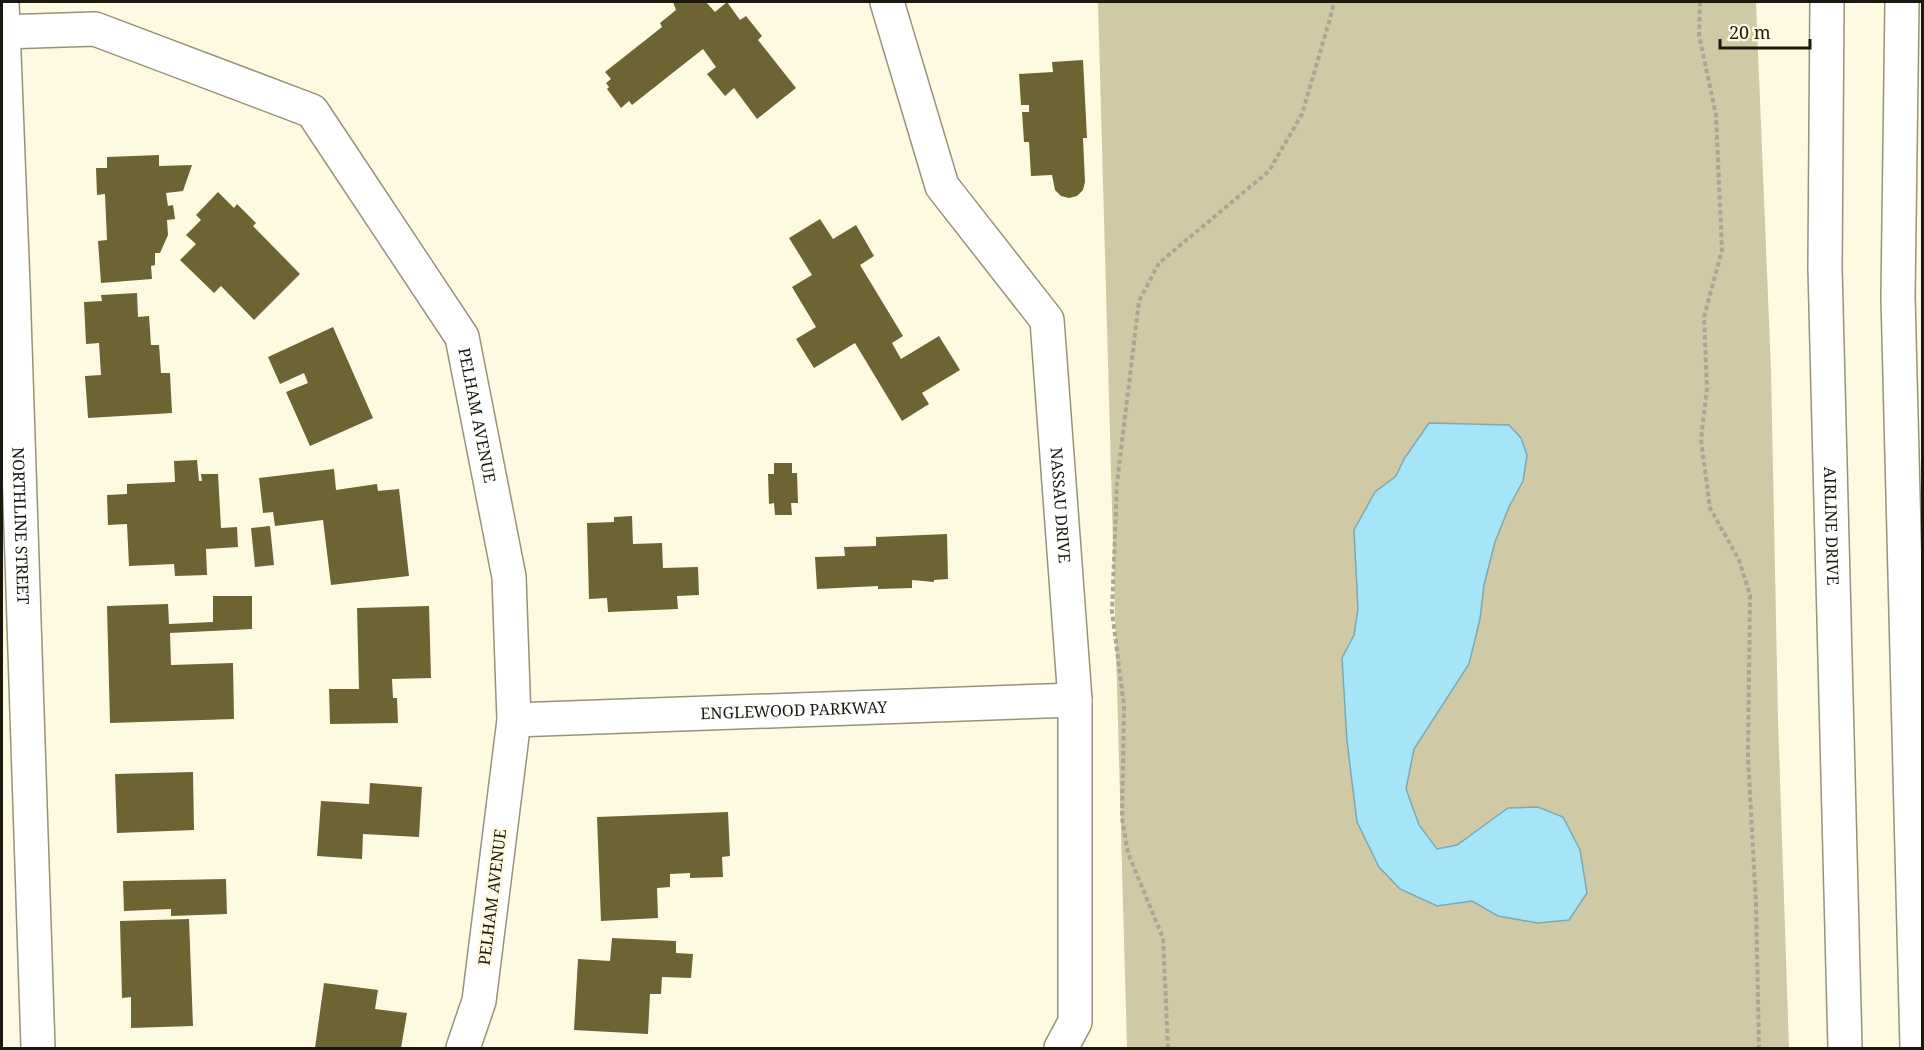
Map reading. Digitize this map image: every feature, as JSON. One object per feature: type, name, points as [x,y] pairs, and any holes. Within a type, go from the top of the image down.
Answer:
[{"type":"main road","name":"NASSAU DRIVE","points":[[887,2],[942,186],[1047,320],[1075,700],[1075,1022],[1061,1048]]},
{"type":"main road","name":"AIRLINE DRIVE","points":[[1827,2],[1825,268],[1845,1048]]},
{"type":"main road","points":[[1902,2],[1898,297],[1917,1048]]},
{"type":"main road","name":"PELHAM AVENUE","points":[[2,22],[95,29],[312,111],[462,337],[509,577],[514,720],[479,1001],[463,1048]]},
{"type":"main road","name":"NORTHLINE STREET","points":[[2,22],[14,309],[38,1048]]},
{"type":"main road","name":"ENGLEWOOD PARKWAY","points":[[514,720],[1075,700]]},
{"type":"path","points":[[1168,1048],[1163,938],[1128,853],[1122,818],[1124,706],[1112,611],[1117,483],[1139,301],[1159,263],[1269,171],[1302,114],[1334,2]]},
{"type":"path","points":[[1700,2],[1699,36],[1716,115],[1722,250],[1704,317],[1707,388],[1701,440],[1710,507],[1739,560],[1750,595],[1748,757],[1756,904],[1759,1048]]},
{"type":"shaded area","points":[[1098,2],[1756,2],[1771,370],[1778,719],[1789,1048],[1127,1048]]},
{"type":"water","points":[[1429,423],[1509,425],[1521,438],[1527,455],[1523,481],[1509,507],[1495,542],[1469,664],[1414,749],[1406,789],[1419,825],[1437,849],[1457,845],[1508,808],[1538,807],[1563,817],[1580,850],[1587,893],[1569,920],[1538,923],[1498,916],[1472,901],[1437,906],[1400,889],[1379,867],[1357,822],[1347,741],[1342,658],[1354,635],[1358,609],[1354,530],[1375,492],[1396,476],[1404,459]]},
{"type":"building","points":[[673,2],[706,2],[715,12],[727,2],[740,20],[746,16],[762,36],[758,40],[796,88],[757,119],[734,88],[725,96],[707,74],[716,67],[703,49],[632,105],[629,101],[621,108],[607,89],[609,87],[606,83],[611,79],[605,72],[662,27],[660,23],[676,10]]},
{"type":"building","points":[[1083,60],[1087,138],[1083,138],[1085,182],[1083,190],[1077,196],[1069,198],[1061,196],[1055,190],[1052,175],[1031,176],[1029,142],[1024,142],[1022,112],[1029,112],[1029,105],[1021,105],[1019,74],[1053,72],[1052,62]]},
{"type":"building","points":[[159,155],[159,166],[192,165],[183,191],[166,193],[168,206],[173,205],[175,219],[167,220],[168,235],[160,253],[155,253],[155,265],[151,266],[152,279],[101,283],[98,241],[107,240],[105,194],[97,195],[96,168],[107,168],[107,157]]},
{"type":"building","points":[[218,192],[234,208],[237,204],[256,223],[253,226],[300,274],[254,320],[221,286],[214,293],[180,260],[196,244],[186,235],[201,220],[196,215]]},
{"type":"building","points":[[820,219],[833,239],[856,225],[874,256],[860,265],[903,336],[892,343],[901,359],[939,336],[960,370],[922,393],[929,404],[902,421],[855,343],[814,368],[796,339],[816,327],[792,287],[812,275],[789,238]]},
{"type":"building","points":[[137,293],[138,317],[149,316],[151,345],[159,345],[161,373],[170,373],[172,413],[88,418],[85,376],[101,375],[99,343],[86,344],[84,302],[102,301],[101,295]]},
{"type":"building","points":[[333,327],[373,418],[310,446],[286,392],[308,383],[304,373],[280,384],[268,357]]},
{"type":"building","points":[[197,460],[199,481],[202,481],[201,474],[218,474],[221,528],[237,527],[238,547],[206,549],[207,575],[175,576],[174,564],[129,566],[127,524],[108,525],[107,495],[127,494],[127,484],[175,482],[174,461]]},
{"type":"building","points":[[774,463],[792,463],[792,473],[797,473],[798,503],[791,503],[792,515],[775,515],[774,503],[769,504],[768,474],[774,474]]},
{"type":"building","points":[[334,469],[336,490],[377,484],[378,491],[399,489],[409,576],[331,585],[323,520],[275,526],[273,512],[263,513],[259,478]]},
{"type":"building","points":[[632,516],[633,544],[662,543],[663,568],[698,567],[699,595],[677,596],[678,609],[608,612],[607,598],[589,599],[587,523],[614,522],[614,517]]},
{"type":"building","points":[[270,526],[274,565],[255,567],[251,528]]},
{"type":"building","points":[[947,534],[948,579],[934,580],[934,582],[912,580],[912,588],[878,589],[878,586],[817,589],[815,557],[845,556],[844,547],[876,546],[876,537]]},
{"type":"building","points":[[213,596],[252,596],[252,629],[170,633],[171,665],[233,663],[234,719],[110,723],[107,606],[168,604],[169,624],[213,622]]},
{"type":"building","points":[[429,606],[431,678],[392,679],[393,698],[397,698],[398,723],[330,724],[329,689],[359,689],[357,608]]},
{"type":"building","points":[[193,772],[194,830],[117,833],[115,774]]},
{"type":"building","points":[[370,783],[422,787],[419,837],[363,834],[362,859],[317,856],[321,801],[369,804]]},
{"type":"building","points":[[728,812],[730,856],[722,857],[723,877],[690,878],[690,873],[670,874],[670,887],[657,888],[658,918],[601,921],[597,817]]},
{"type":"building","points":[[226,879],[227,914],[171,916],[171,909],[124,911],[123,881]]},
{"type":"building","points":[[189,919],[193,1026],[131,1028],[131,997],[122,998],[120,921]]},
{"type":"building","points":[[612,938],[676,941],[676,953],[693,954],[691,978],[662,977],[661,994],[650,994],[648,1034],[574,1030],[578,959],[610,961]]},
{"type":"building","points":[[324,983],[378,990],[375,1009],[407,1013],[401,1048],[315,1048]]}]
